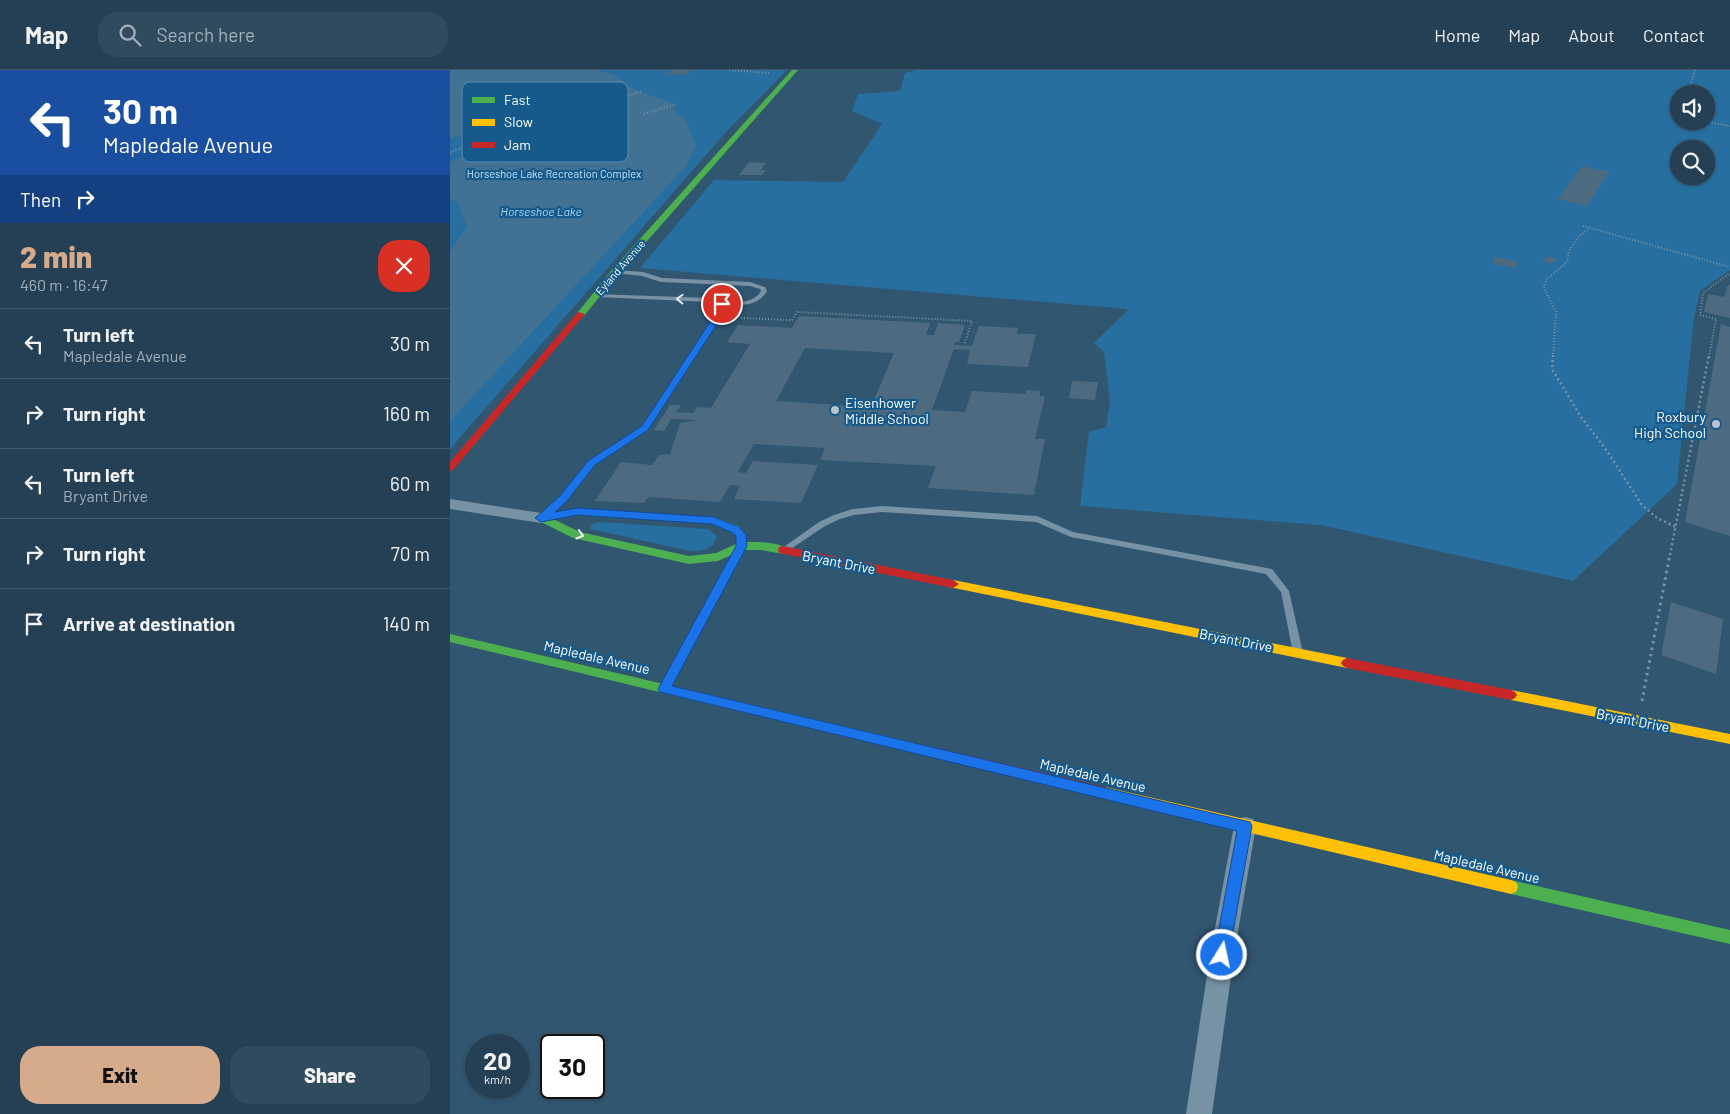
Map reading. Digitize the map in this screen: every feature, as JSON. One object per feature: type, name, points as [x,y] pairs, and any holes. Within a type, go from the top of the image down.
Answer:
[{"type":"street","name":"Eyland Avenue","points":[[450,468],[549,353],[615,272],[795,70]]},
{"type":"street","name":"Bryant Drive","points":[[450,504],[541,518],[577,535],[689,560],[718,556],[741,546],[762,546],[1730,739]]},
{"type":"street","name":"Bryant Drive","points":[[541,518],[577,512],[714,521],[735,529],[741,535],[741,546]]},
{"type":"street","name":"Mapledale Avenue","points":[[450,638],[1245,826],[1730,937]]},
{"type":"street","points":[[1199,1114],[1222,955],[1245,826]]},
{"type":"lane","points":[[596,295],[710,300],[722,304],[756,300],[763,296],[764,292],[763,288],[750,284],[661,280],[643,274],[615,272]]},
{"type":"lane","points":[[541,518],[563,500],[591,463],[645,428],[720,313],[722,304]]},
{"type":"lane","points":[[781,551],[822,524],[837,517],[872,509],[1037,518],[1071,534],[1269,571],[1285,591],[1298,653]]},
{"type":"lane","points":[[665,689],[741,546]]},
{"type":"path","points":[[1691,85],[1695,70]]},
{"type":"path","points":[[628,96],[643,91]]},
{"type":"path","points":[[644,114],[675,104]]},
{"type":"path","points":[[1715,123],[1730,126]]},
{"type":"path","points":[[450,153],[462,147]]},
{"type":"path","points":[[1583,226],[1730,267]]},
{"type":"path","points":[[1590,228],[1579,236],[1569,251],[1567,262],[1547,279],[1544,288],[1556,312],[1552,369],[1581,417],[1605,448],[1642,505],[1657,518],[1676,527]]},
{"type":"path","points":[[1641,706],[1716,319],[1700,315],[1704,293],[1730,274]]},
{"type":"path","points":[[740,318],[792,320],[796,312],[972,321],[964,345]]},
{"type":"green space","name":"Horseshoe Lake","points":[[450,70],[787,70],[726,132],[450,449]]},
{"type":"green space","points":[[916,70],[1730,70],[1730,270],[1700,291],[1694,317],[1677,484],[1573,581],[1321,525],[1080,506],[1089,432],[1106,427],[1110,402],[1104,352],[1094,343],[1129,309],[640,268],[714,180],[843,182],[882,124],[852,111],[858,94],[900,91],[905,73]]},
{"type":"green space","points":[[599,522],[708,529],[717,538],[706,549],[690,551],[590,529],[591,525]]},
{"type":"water","name":"Horseshoe Lake","points":[[450,70],[599,70],[614,75],[623,82],[462,82],[462,136],[450,139]]},
{"type":"water","name":"Horseshoe Lake","points":[[628,86],[677,105],[673,110],[685,119],[696,145],[687,165],[450,421],[450,252],[467,227],[458,203],[450,198],[450,162],[462,158],[462,162],[628,162]]},
{"type":"building","points":[[672,70],[692,70],[685,75],[666,74]]},
{"type":"building","points":[[749,162],[766,163],[761,170],[766,170],[762,175],[739,175]]},
{"type":"building","points":[[1582,166],[1609,172],[1587,206],[1558,199]]},
{"type":"building","points":[[1548,256],[1557,259],[1551,264],[1542,261]]},
{"type":"building","points":[[1494,257],[1518,261],[1516,268],[1492,264]]},
{"type":"building","points":[[1728,285],[1730,285],[1730,318],[1704,312],[1708,294],[1724,297]]},
{"type":"building","name":"Eisenhower Middle School","points":[[799,316],[930,323],[926,335],[934,335],[938,323],[965,325],[959,342],[955,342],[954,345],[972,346],[979,326],[1018,328],[1017,334],[1036,334],[1028,367],[967,364],[970,350],[954,349],[932,410],[965,412],[972,391],[1025,394],[1027,390],[1040,391],[1040,396],[1045,396],[1035,439],[1045,439],[1034,495],[928,488],[936,466],[820,460],[825,448],[754,444],[738,472],[746,473],[753,461],[818,465],[801,503],[734,499],[740,486],[730,485],[720,502],[648,497],[644,503],[595,501],[621,462],[652,465],[659,455],[670,454],[680,423],[698,420],[671,419],[664,431],[654,430],[670,405],[681,405],[676,412],[693,413],[697,407],[711,408],[750,344],[727,342],[738,325],[792,328]],"holes":[[[805,348],[894,353],[871,407],[776,401]]]},
{"type":"building","name":"Roxbury High School","points":[[1721,324],[1730,327],[1730,536],[1685,522]]},
{"type":"building","points":[[1072,381],[1098,382],[1095,400],[1069,398]]},
{"type":"building","points":[[1671,602],[1723,619],[1716,674],[1661,655]]},
{"type":"traffic: fast","points":[[581,314],[615,272],[795,70]]},
{"type":"traffic: fast","points":[[741,546],[741,535],[735,529],[714,521],[577,512],[541,518],[577,535],[689,560],[718,557],[741,546],[761,546],[783,550]]},
{"type":"traffic: fast","points":[[450,638],[907,746]]},
{"type":"traffic: fast","points":[[1511,887],[1730,937]]},
{"type":"traffic: slow","points":[[953,584],[1347,663]]},
{"type":"traffic: slow","points":[[1511,695],[1730,739]]},
{"type":"traffic: slow","points":[[1105,793],[1511,887]]},
{"type":"traffic: jam","points":[[450,468],[581,314]]},
{"type":"traffic: jam","points":[[783,550],[953,584]]},
{"type":"traffic: jam","points":[[1347,663],[1511,695]]},
{"type":"traffic: jam","points":[[907,746],[1105,793]]},
{"type":"place","name":"Eisenhower Middle School","points":[[835,410]]},
{"type":"place","name":"Roxbury High School","points":[[1716,424]]},
{"type":"route","points":[[722,304],[720,313],[645,428],[591,463],[563,500],[541,518],[577,512],[714,521],[735,529],[741,535],[741,546],[665,689],[1245,826],[1222,955]]},
{"type":"park label","name":"Horseshoe Lake Recreation Complex","points":[[554,173]]}]
